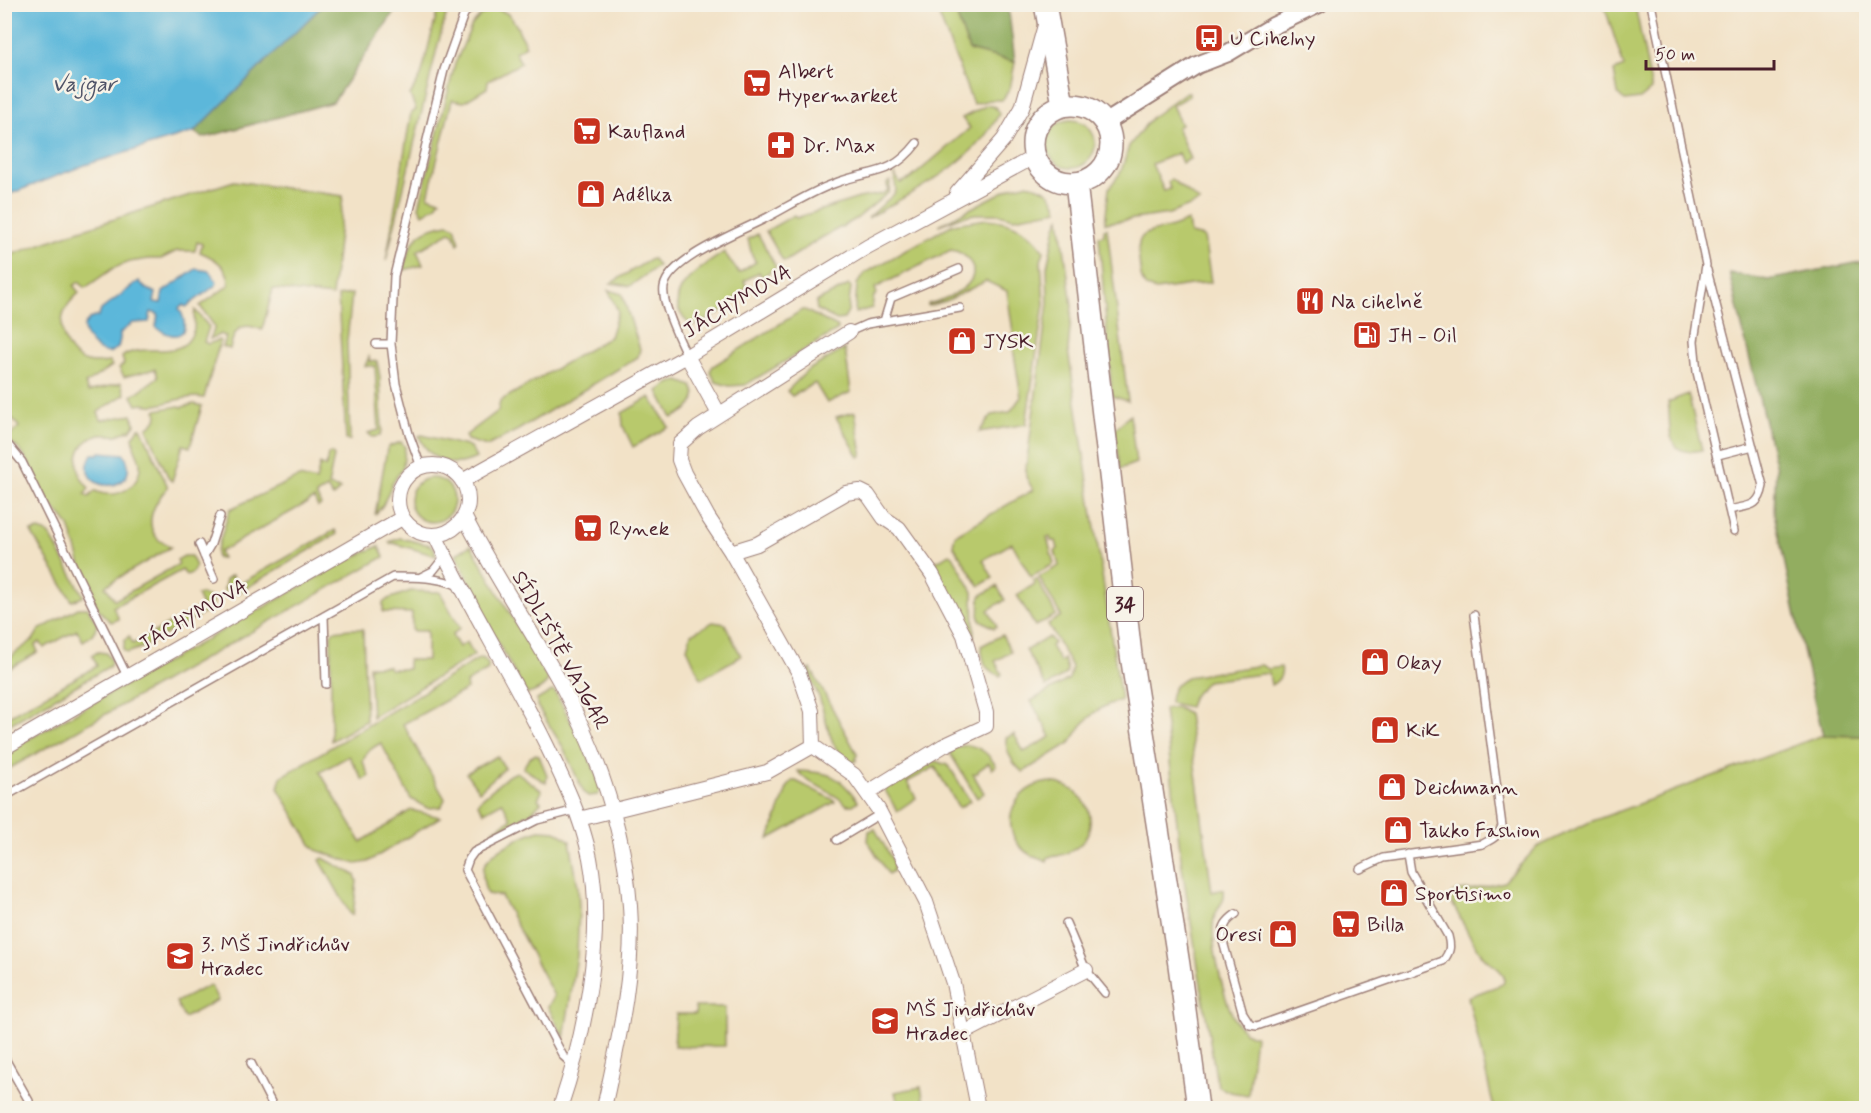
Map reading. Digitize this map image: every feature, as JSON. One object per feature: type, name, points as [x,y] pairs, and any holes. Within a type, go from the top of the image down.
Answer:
[{"type":"main road","points":[[1046,11],[1063,105]]},
{"type":"main road","points":[[1073,104],[1091,110],[1105,123],[1110,134],[1109,156],[1104,166],[1087,180],[1076,183],[1063,182],[1050,177],[1034,157],[1033,135],[1037,125],[1044,116],[1063,105],[1073,104]]},
{"type":"main road","name":"34","points":[[1076,183],[1131,655],[1177,953],[1198,1108]]},
{"type":"street","points":[[1105,123],[1197,65],[1227,53],[1273,26],[1319,4]]},
{"type":"street","points":[[951,200],[998,146],[1022,108],[1046,11]]},
{"type":"street","name":"JÁCHYMOVA","points":[[462,481],[687,356],[867,247],[1034,157]]},
{"type":"street","points":[[813,746],[812,711],[799,674],[684,473],[679,459],[680,444],[719,414],[849,332]]},
{"type":"street","points":[[687,356],[719,414]]},
{"type":"street","points":[[436,465],[444,467],[462,481],[468,498],[464,516],[449,531],[427,535],[413,529],[402,518],[398,492],[407,477],[421,467],[436,465]]},
{"type":"street","points":[[731,552],[757,544],[846,493],[860,490],[868,495],[885,518],[899,528],[932,574],[964,635],[986,712],[986,726],[943,746],[867,793]]},
{"type":"street","name":"SÍDLIŠTĚ VAJGAR","points":[[464,516],[560,682],[586,735],[613,809],[625,864],[630,908],[629,959],[621,1024],[604,1108]]},
{"type":"street","name":"JÁCHYMOVA","points":[[4,748],[402,518]]},
{"type":"street","points":[[435,535],[526,704],[577,814],[590,859],[594,904],[593,955],[574,1066],[560,1108]]},
{"type":"street","points":[[813,746],[854,775],[880,814],[926,902],[952,984],[978,1108]]},
{"type":"street","points":[[577,814],[613,809],[767,771],[813,746]]},
{"type":"street","points":[[962,1034],[1086,970]]},
{"type":"lane","points":[[421,467],[396,384],[391,344],[394,276],[444,70],[464,14],[474,4]]},
{"type":"lane","points":[[1651,4],[1706,265],[1763,486],[1761,498],[1755,504],[1729,510]]},
{"type":"lane","points":[[687,356],[670,317],[665,298],[664,287],[669,275],[693,255],[833,184],[890,168],[906,157],[917,143]]},
{"type":"lane","points":[[1706,265],[1694,341],[1697,372],[1734,531]]},
{"type":"lane","points":[[885,321],[891,298],[959,269]]},
{"type":"lane","points":[[849,332],[867,324],[960,308]]},
{"type":"lane","points":[[376,344],[391,344]]},
{"type":"lane","points":[[4,444],[9,446],[22,462],[128,678]]},
{"type":"lane","points":[[1718,455],[1753,446]]},
{"type":"lane","points":[[204,556],[211,544],[220,516]]},
{"type":"lane","points":[[199,544],[214,579]]},
{"type":"lane","points":[[421,578],[433,571],[445,556]]},
{"type":"lane","points":[[4,797],[393,577],[421,578],[452,583],[461,587]]},
{"type":"lane","points":[[1360,869],[1383,858],[1483,844],[1496,837],[1502,826],[1474,615]]},
{"type":"lane","points":[[324,616],[326,684]]},
{"type":"lane","points":[[574,1066],[563,1056],[465,870],[474,852],[537,820],[577,814]]},
{"type":"lane","points":[[837,840],[880,814]]},
{"type":"lane","points":[[1236,914],[1226,921],[1222,928],[1222,938],[1243,1014],[1250,1024],[1257,1026],[1443,961],[1449,953],[1448,936],[1412,872],[1408,854]]},
{"type":"lane","points":[[1066,923],[1086,970],[1105,993]]},
{"type":"lane","points":[[4,1057],[29,1101],[28,1108]]},
{"type":"lane","points":[[251,1063],[274,1108]]},
{"type":"green space","points":[[323,5],[399,5],[333,102],[203,138],[194,132]]},
{"type":"green space","points":[[439,5],[452,5],[447,12],[438,44],[386,261],[411,113],[416,110],[410,95],[421,76]]},
{"type":"green space","points":[[935,5],[953,5],[969,50],[1015,62],[1010,89],[1002,100],[973,104]]},
{"type":"green space","points":[[953,5],[1008,5],[1015,62],[969,50]]},
{"type":"green space","points":[[1604,5],[1635,5],[1651,85],[1651,90],[1640,99],[1625,101],[1618,94],[1614,71],[1624,67]]},
{"type":"green space","points":[[492,9],[505,12],[514,21],[526,46],[515,52],[521,63],[488,81],[487,88],[464,102],[452,100],[428,196],[440,200],[435,207],[423,214],[419,207],[455,64],[472,25],[481,15]]},
{"type":"green space","points":[[1189,92],[1189,96],[1172,105],[1181,125],[1177,127],[1190,159],[1182,163],[1178,153],[1152,164],[1164,191],[1170,189],[1168,182],[1171,179],[1200,202],[1169,214],[1105,223],[1109,188],[1121,172],[1129,146],[1151,118]]},
{"type":"green space","points":[[987,105],[995,107],[999,114],[988,132],[974,148],[941,175],[868,218],[894,194],[896,190],[894,173],[900,183],[910,179],[970,128],[962,118]]},
{"type":"green space","points":[[1071,120],[1088,127],[1095,144],[1088,161],[1071,168],[1054,161],[1047,144],[1054,127]]},
{"type":"green space","points":[[234,181],[343,196],[332,296],[273,289],[262,330],[249,326],[240,328],[234,336],[230,349],[223,347],[226,337],[221,334],[210,339],[215,327],[200,306],[229,285],[229,279],[220,264],[200,252],[202,244],[197,242],[195,251],[177,251],[161,259],[129,262],[112,269],[85,288],[79,282],[74,286],[79,293],[64,312],[62,330],[70,350],[80,359],[90,363],[110,362],[112,366],[85,384],[88,392],[121,383],[125,394],[98,412],[101,420],[132,415],[135,424],[130,431],[117,435],[100,435],[83,445],[78,467],[89,488],[85,494],[89,497],[95,491],[118,493],[131,486],[136,480],[140,462],[133,437],[139,428],[167,485],[152,513],[151,527],[159,540],[171,547],[105,586],[115,600],[179,564],[177,560],[184,556],[191,556],[196,566],[192,573],[186,575],[182,570],[113,607],[119,619],[111,622],[102,614],[90,592],[68,525],[44,495],[22,453],[6,439],[19,427],[13,419],[5,424],[5,257],[74,232]]},
{"type":"green space","points":[[890,181],[889,192],[856,219],[786,261],[783,261],[766,231],[794,215],[796,218],[859,198],[882,194],[888,190],[887,183]]},
{"type":"green space","points":[[1025,184],[1037,186],[1050,194],[1058,210],[1014,218],[999,214],[975,214],[939,225],[1012,187]]},
{"type":"green space","points":[[1060,218],[1072,306],[1068,350],[1121,700],[1095,712],[1082,725],[1070,743],[1023,772],[1010,757],[1006,738],[1014,734],[1024,752],[1051,737],[1031,701],[1069,679],[1072,667],[1048,624],[1061,616],[1039,577],[1059,566],[1055,551],[1058,549],[1056,541],[1051,541],[1050,537],[1047,537],[1054,564],[1031,577],[1012,543],[983,560],[993,578],[979,586],[953,545],[955,535],[1033,490],[1026,477],[1026,468],[1048,303],[1047,267],[1056,226]]},
{"type":"green space","points":[[987,219],[1020,228],[1033,237],[1044,251],[1041,261],[1044,304],[1026,424],[979,432],[992,415],[1010,412],[1021,397],[1007,291],[986,281],[946,301],[928,306],[928,304],[959,291],[971,280],[973,268],[971,263],[963,254],[951,250],[875,288],[877,294],[874,296],[872,308],[855,313],[855,311],[857,284],[865,273],[953,224]]},
{"type":"green space","points":[[1188,221],[1190,234],[1204,237],[1211,282],[1156,290],[1146,287],[1140,270],[1138,251],[1140,240],[1151,232]]},
{"type":"green space","points":[[449,224],[455,227],[460,242],[458,244],[454,234],[450,232],[417,251],[423,265],[404,270],[409,251],[417,238],[430,229]]},
{"type":"green space","points":[[1107,228],[1128,401],[1112,396],[1099,236],[1104,235],[1104,229]]},
{"type":"green space","points":[[758,234],[776,267],[762,277],[759,272],[744,281],[747,287],[729,306],[715,315],[695,325],[686,321],[678,304],[678,295],[683,286],[698,270],[724,252],[739,273],[756,262],[752,256],[748,239]]},
{"type":"green space","points":[[651,259],[658,266],[630,286],[611,283]]},
{"type":"green space","points":[[1866,261],[1866,736],[1823,735],[1774,513],[1776,468],[1729,273],[1768,280]]},
{"type":"green space","points":[[849,285],[851,287],[848,312],[844,319],[837,320],[817,310],[816,302]]},
{"type":"green space","points":[[608,290],[622,294],[640,349],[638,357],[518,430],[487,446],[467,440],[465,436],[498,411],[500,401],[610,337],[618,311]]},
{"type":"green space","points":[[352,294],[347,341],[350,440],[346,440],[338,296]]},
{"type":"green space","points":[[195,310],[209,327],[204,342],[208,344],[219,340],[220,342],[204,398],[185,398],[156,405],[137,405],[132,396],[158,377],[155,369],[124,377],[119,368],[124,364],[122,357],[140,350],[180,347],[187,342],[193,332]]},
{"type":"green space","points":[[802,310],[837,327],[838,330],[745,385],[729,386],[716,382],[710,371],[713,366]]},
{"type":"green space","points":[[845,349],[851,392],[827,403],[815,383],[792,396],[787,391],[808,370]]},
{"type":"green space","points":[[369,357],[370,362],[377,361],[380,377],[382,431],[380,436],[372,437],[368,433],[379,430],[375,366],[365,366]]},
{"type":"green space","points":[[679,381],[692,386],[695,397],[687,410],[672,418],[658,391],[670,383]]},
{"type":"green space","points":[[1688,394],[1702,450],[1680,450],[1675,445],[1670,430],[1668,402]]},
{"type":"green space","points":[[650,397],[669,427],[633,447],[623,426],[622,413]]},
{"type":"green space","points":[[194,404],[202,406],[190,447],[183,445],[172,481],[169,479],[147,428],[156,419],[156,410]]},
{"type":"green space","points":[[855,412],[862,455],[859,457],[836,417]]},
{"type":"green space","points":[[1130,415],[1136,463],[1120,469],[1115,429]]},
{"type":"green space","points":[[419,436],[470,447],[476,458],[458,463],[442,460],[435,457],[423,444]]},
{"type":"green space","points":[[401,442],[405,447],[403,467],[392,484],[383,505],[375,515],[387,449]]},
{"type":"green space","points":[[331,453],[334,456],[328,486],[340,489],[333,497],[327,488],[316,495],[321,505],[318,507],[314,499],[219,552],[222,558],[217,558],[216,553],[230,509],[299,477],[316,481],[320,464],[326,467],[328,454]]},
{"type":"green space","points":[[432,478],[448,484],[454,500],[448,516],[432,522],[416,516],[410,500],[416,484]]},
{"type":"green space","points":[[39,530],[51,537],[83,597],[72,601],[31,532]]},
{"type":"green space","points":[[335,530],[337,534],[238,593],[226,592],[224,589],[226,579],[232,575],[238,585]]},
{"type":"green space","points":[[400,538],[430,545],[434,548],[436,556],[389,542]]},
{"type":"green space","points":[[471,545],[548,680],[536,691],[527,694],[525,692],[475,600],[456,554]]},
{"type":"green space","points":[[379,546],[384,557],[5,771],[4,753],[348,560]]},
{"type":"green space","points":[[950,554],[973,592],[974,636],[972,639],[931,564]]},
{"type":"green space","points":[[1037,579],[1056,615],[1035,626],[1017,595],[1035,584],[1033,581]]},
{"type":"green space","points":[[997,586],[1005,600],[988,610],[997,626],[994,628],[979,619],[980,596]]},
{"type":"green space","points":[[411,591],[440,592],[460,628],[452,635],[459,647],[467,642],[474,655],[372,717],[369,666],[408,669],[408,660],[427,660],[427,631],[412,631],[412,613],[383,612],[383,603],[388,599]]},
{"type":"green space","points":[[197,595],[212,598],[211,609],[143,647],[127,653],[123,650],[125,640],[129,636],[133,644],[202,606]]},
{"type":"green space","points":[[78,608],[88,608],[97,624],[90,636],[83,641],[77,630],[44,648],[40,642],[35,645],[38,652],[5,671],[5,664],[15,653],[33,640],[39,630]]},
{"type":"green space","points":[[713,622],[725,624],[741,656],[701,679],[687,648],[691,634]]},
{"type":"green space","points":[[363,629],[366,721],[331,741],[331,634],[334,631]]},
{"type":"green space","points":[[1002,635],[1011,652],[995,661],[1002,674],[1000,676],[990,671],[985,665],[981,646]]},
{"type":"green space","points":[[1049,637],[1054,643],[1051,646],[1060,662],[1064,659],[1067,670],[1066,674],[1046,687],[1026,650]]},
{"type":"green space","points":[[98,652],[106,653],[111,660],[110,666],[5,727],[5,718],[97,666],[92,655]]},
{"type":"green space","points":[[480,658],[488,664],[488,670],[466,683],[467,689],[403,724],[445,799],[441,807],[427,808],[411,799],[381,743],[370,750],[364,758],[363,762],[369,776],[363,780],[349,756],[320,772],[361,842],[411,810],[440,817],[368,862],[356,864],[316,850],[278,788],[281,777]]},
{"type":"green space","points":[[1261,665],[1268,669],[1281,667],[1278,680],[1271,685],[1269,673],[1207,681],[1192,698],[1189,707],[1170,703],[1174,687],[1187,677]]},
{"type":"green space","points":[[811,669],[857,754],[856,761],[852,763],[845,759],[834,744],[819,697],[807,671]]},
{"type":"green space","points":[[552,691],[555,692],[582,742],[601,785],[598,795],[588,796],[584,793],[563,747],[537,706],[537,700]]},
{"type":"green space","points":[[1176,707],[1188,714],[1212,892],[1224,889],[1223,901],[1215,915],[1213,929],[1219,972],[1237,1023],[1245,1032],[1255,1036],[1248,1095],[1230,1092],[1219,1087],[1216,1078],[1182,867],[1164,709]]},
{"type":"green space","points":[[1823,735],[1866,736],[1866,1108],[1494,1108],[1468,997],[1503,984],[1504,979],[1498,968],[1483,956],[1474,943],[1451,901],[1452,894],[1504,882],[1537,847],[1590,822]]},
{"type":"green space","points":[[967,745],[984,752],[996,766],[992,769],[989,763],[978,773],[973,774],[984,793],[977,798],[950,753],[953,748]]},
{"type":"green space","points":[[536,754],[547,775],[546,783],[523,768],[529,758]]},
{"type":"green space","points":[[497,756],[505,768],[479,791],[466,773]]},
{"type":"green space","points":[[935,761],[951,769],[970,801],[959,808],[935,767],[907,782],[916,798],[897,811],[885,790],[886,787]]},
{"type":"green space","points":[[798,771],[818,772],[839,780],[858,801],[853,805],[847,805]]},
{"type":"green space","points":[[517,772],[542,791],[538,799],[541,802],[532,812],[496,832],[494,830],[511,819],[502,802],[484,812],[478,804],[479,801],[508,776]]},
{"type":"green space","points":[[792,781],[835,802],[769,839],[787,788]]},
{"type":"green space","points":[[1049,782],[1067,787],[1079,795],[1087,807],[1090,820],[1088,833],[1080,845],[1067,853],[1048,857],[1047,861],[1031,855],[1019,845],[1012,833],[1010,820],[1013,807],[1021,796],[1033,787]]},
{"type":"green space","points":[[875,829],[894,863],[893,871],[888,874],[868,841],[869,831]]},
{"type":"green space","points":[[540,830],[556,831],[570,841],[578,887],[577,956],[564,1038],[548,1007],[554,996],[501,896],[487,894],[483,876],[485,863],[494,853]]},
{"type":"green space","points":[[323,858],[355,875],[357,881],[353,915],[320,860]]},
{"type":"green space","points":[[210,985],[218,1000],[184,1018],[176,1002]]},
{"type":"green space","points":[[695,1007],[725,1007],[725,1046],[674,1047],[676,1014],[696,1014]]},
{"type":"green space","points":[[921,1087],[924,1103],[899,1108],[895,1092]]},
{"type":"water","name":"Vajgar","points":[[5,4],[323,5],[194,132],[85,165],[5,196]]},
{"type":"water","points":[[196,269],[209,271],[217,282],[186,307],[184,305],[179,308],[184,324],[181,333],[171,335],[156,327],[158,314],[151,312],[149,322],[133,323],[120,333],[118,348],[109,353],[100,350],[86,336],[84,326],[89,319],[99,316],[101,310],[139,281],[145,288],[156,293],[154,302],[161,303],[163,292]]},
{"type":"water","points":[[100,452],[124,454],[128,468],[125,477],[118,483],[108,485],[98,483],[91,477],[88,467],[92,454]]},
{"type":"place","name":"U Cihelny","points":[[1209,38]]},
{"type":"place","name":"Albert Hypermarket","points":[[757,83]]},
{"type":"place","name":"Kaufland","points":[[587,131]]},
{"type":"place","name":"Dr. Max","points":[[781,145]]},
{"type":"place","name":"Adélka","points":[[591,194]]},
{"type":"place","name":"Na cihelně","points":[[1310,301]]},
{"type":"place","name":"JH - Oil","points":[[1367,335]]},
{"type":"place","name":"JYSK","points":[[962,341]]},
{"type":"place","name":"Rynek","points":[[588,528]]},
{"type":"place","name":"Okay","points":[[1375,662]]},
{"type":"place","name":"KiK","points":[[1385,730]]},
{"type":"place","name":"Deichmann","points":[[1392,787]]},
{"type":"place","name":"Takko Fashion","points":[[1398,830]]},
{"type":"place","name":"Sportisimo","points":[[1394,893]]},
{"type":"place","name":"Billa","points":[[1346,924]]},
{"type":"place","name":"Oresi","points":[[1283,934]]},
{"type":"place","name":"3. MŠ Jindřichův Hradec","points":[[180,956]]},
{"type":"place","name":"MŠ Jindřichův Hradec","points":[[885,1021]]}]
